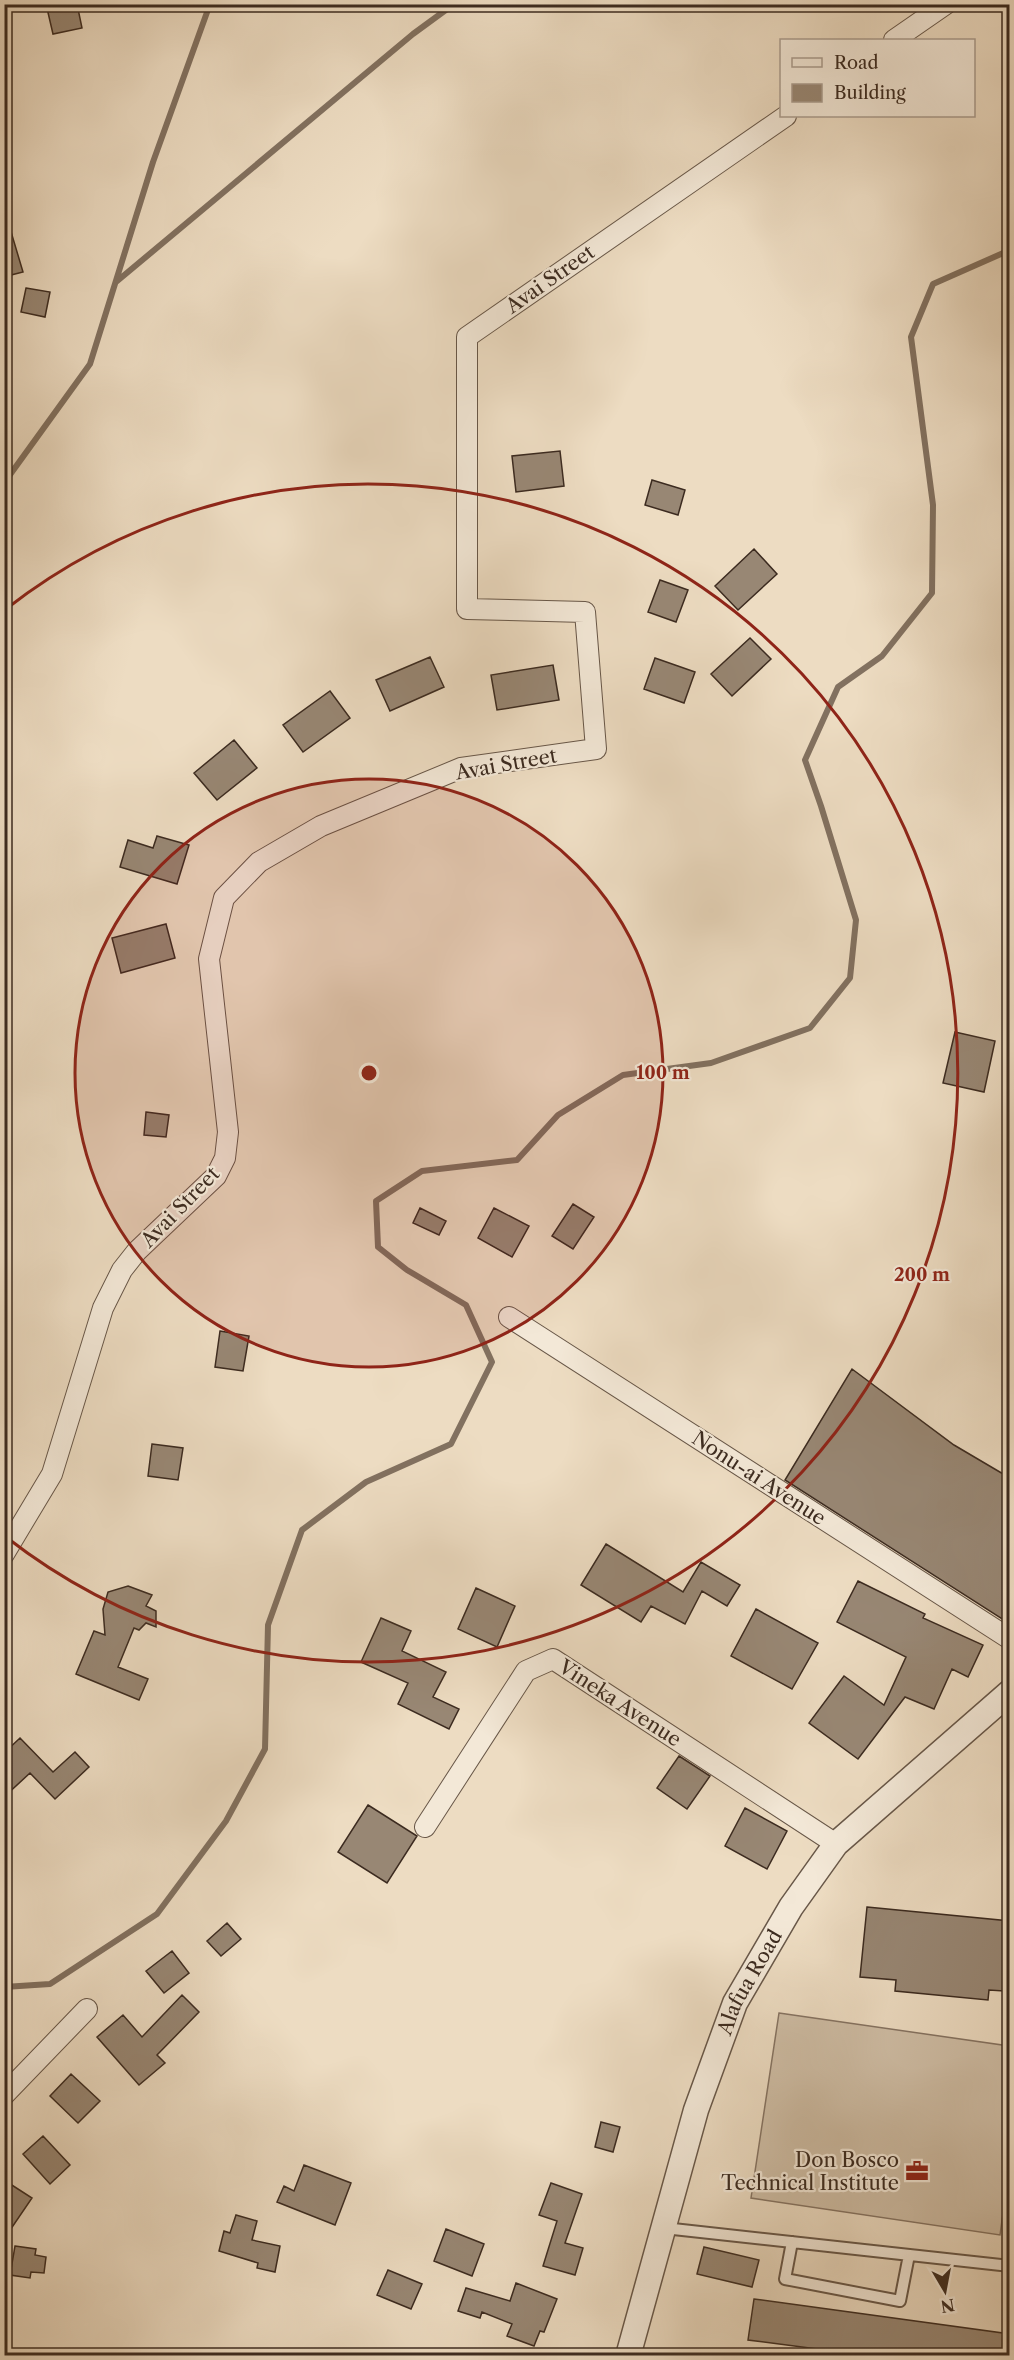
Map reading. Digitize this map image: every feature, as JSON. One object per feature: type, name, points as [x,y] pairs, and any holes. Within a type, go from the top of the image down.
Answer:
[{"type":"street","points":[[895,39],[946,4]]},
{"type":"street","name":"Avai Street","points":[[4,1554],[52,1474],[103,1308],[122,1270],[137,1251],[216,1176],[225,1158],[228,1132],[209,959],[224,898],[259,862],[321,826],[461,768],[596,749],[585,612],[467,609],[467,337],[785,117]]},
{"type":"street","name":"Nonu-ai Avenue","points":[[509,1317],[1010,1639]]},
{"type":"street","name":"Vineka Avenue","points":[[425,1827],[526,1671],[553,1659],[836,1844]]},
{"type":"street","name":"Alafua Road","points":[[628,2355],[696,2110],[735,2003],[790,1907],[836,1844],[1010,1692]]},
{"type":"street","points":[[4,2095],[87,2009]]},
{"type":"lane","points":[[663,2228],[1010,2266]]},
{"type":"lane","points":[[792,2242],[785,2279],[900,2301],[909,2255]]},
{"type":"shaded area","points":[[779,2013],[1009,2046],[1009,2169],[1000,2235],[751,2198]]},
{"type":"building","points":[[46,4],[77,4],[82,28],[53,34]]},
{"type":"building","points":[[4,225],[9,225],[23,272],[7,276],[4,265]]},
{"type":"building","points":[[26,288],[50,292],[45,317],[21,312]]},
{"type":"building","points":[[560,451],[564,486],[516,492],[512,456]]},
{"type":"building","points":[[652,480],[685,490],[678,515],[645,505]]},
{"type":"building","points":[[754,549],[777,574],[738,610],[715,586]]},
{"type":"building","points":[[660,580],[688,590],[676,622],[648,612]]},
{"type":"building","points":[[750,638],[771,659],[732,696],[711,674]]},
{"type":"building","points":[[430,657],[444,687],[390,711],[376,680]]},
{"type":"building","points":[[655,658],[695,672],[684,703],[644,689]]},
{"type":"building","points":[[553,665],[559,700],[497,710],[491,675]]},
{"type":"building","points":[[330,691],[350,718],[303,752],[283,725]]},
{"type":"building","points":[[234,740],[257,768],[217,800],[194,773]]},
{"type":"building","points":[[157,836],[189,845],[177,884],[120,867],[128,840],[153,848]]},
{"type":"building","points":[[166,924],[175,958],[121,973],[112,938]]},
{"type":"building","points":[[955,1032],[995,1041],[984,1092],[943,1083]]},
{"type":"building","points":[[146,1112],[169,1115],[166,1137],[144,1135]]},
{"type":"building","points":[[573,1204],[594,1217],[573,1249],[552,1236]]},
{"type":"building","points":[[420,1208],[446,1221],[439,1235],[413,1223]]},
{"type":"building","points":[[494,1208],[529,1226],[512,1257],[478,1238]]},
{"type":"building","points":[[220,1331],[249,1336],[243,1371],[215,1367]]},
{"type":"building","points":[[852,1369],[954,1445],[1010,1478],[1010,1624],[785,1480]]},
{"type":"building","points":[[152,1444],[183,1448],[178,1480],[148,1476]]},
{"type":"building","points":[[606,1544],[683,1592],[701,1562],[740,1585],[727,1606],[702,1591],[685,1624],[651,1606],[641,1622],[581,1585]]},
{"type":"building","points":[[858,1581],[925,1614],[923,1618],[983,1645],[968,1677],[952,1669],[934,1709],[905,1697],[858,1759],[809,1723],[844,1676],[884,1705],[906,1657],[837,1622]]},
{"type":"building","points":[[128,1586],[152,1595],[146,1606],[156,1611],[156,1627],[146,1623],[139,1630],[134,1628],[118,1667],[148,1679],[139,1700],[76,1674],[94,1631],[105,1635],[103,1609],[108,1592]]},
{"type":"building","points":[[476,1588],[515,1606],[497,1647],[458,1629]]},
{"type":"building","points":[[756,1609],[818,1643],[792,1689],[731,1656]]},
{"type":"building","points":[[381,1618],[411,1631],[402,1651],[446,1672],[433,1697],[459,1709],[449,1729],[398,1704],[408,1683],[361,1662]]},
{"type":"building","points":[[20,1738],[53,1772],[75,1752],[89,1767],[55,1799],[30,1773],[4,1797],[4,1753]]},
{"type":"building","points":[[679,1756],[710,1776],[687,1809],[657,1788]]},
{"type":"building","points":[[368,1805],[417,1836],[387,1883],[338,1852]]},
{"type":"building","points":[[745,1808],[787,1831],[767,1869],[725,1846]]},
{"type":"building","points":[[867,1907],[1010,1921],[1004,1991],[989,1990],[988,2000],[895,1991],[896,1980],[860,1977]]},
{"type":"building","points":[[227,1923],[241,1939],[221,1956],[207,1941]]},
{"type":"building","points":[[172,1951],[189,1973],[164,1993],[146,1971]]},
{"type":"building","points":[[182,1995],[199,2012],[157,2055],[165,2063],[139,2085],[97,2037],[123,2015],[142,2037]]},
{"type":"building","points":[[71,2074],[100,2101],[78,2123],[50,2096]]},
{"type":"building","points":[[601,2122],[620,2127],[613,2152],[595,2147]]},
{"type":"building","points":[[43,2136],[70,2165],[50,2184],[23,2154]]},
{"type":"building","points":[[304,2165],[351,2183],[335,2225],[277,2202],[284,2186],[294,2191]]},
{"type":"building","points":[[4,2180],[32,2198],[4,2239]]},
{"type":"building","points":[[551,2183],[582,2194],[565,2243],[583,2248],[575,2275],[543,2266],[557,2221],[539,2215]]},
{"type":"building","points":[[236,2215],[257,2221],[252,2240],[280,2246],[275,2272],[257,2268],[258,2263],[219,2251],[224,2231],[230,2233]]},
{"type":"building","points":[[446,2229],[484,2244],[472,2276],[434,2261]]},
{"type":"building","points":[[15,2246],[36,2249],[35,2255],[46,2257],[44,2273],[31,2272],[30,2278],[10,2275]]},
{"type":"building","points":[[704,2247],[759,2260],[752,2287],[697,2274]]},
{"type":"building","points":[[388,2270],[422,2284],[411,2309],[377,2295]]},
{"type":"building","points":[[516,2283],[557,2299],[544,2332],[540,2331],[534,2346],[507,2336],[512,2324],[482,2312],[480,2318],[458,2311],[466,2288],[510,2301]]},
{"type":"building","points":[[754,2299],[1010,2334],[1010,2355],[863,2355],[748,2340]]},
{"type":"waterway","points":[[4,483],[90,364],[153,162],[210,4]]},
{"type":"waterway","points":[[116,282],[413,34],[454,4]]},
{"type":"waterway","points":[[4,1987],[50,1984],[157,1914],[226,1821],[265,1749],[268,1625],[302,1530],[366,1482],[451,1444],[492,1362],[466,1305],[407,1270],[378,1247],[376,1201],[422,1171],[517,1160],[558,1115],[623,1075],[711,1063],[810,1028],[850,978],[856,920],[805,760],[838,687],[882,656],[932,593],[933,505],[911,337],[933,284],[1010,250]]},
{"type":"place","name":"Don Bosco Technical Institute","points":[[917,2171]]}]
